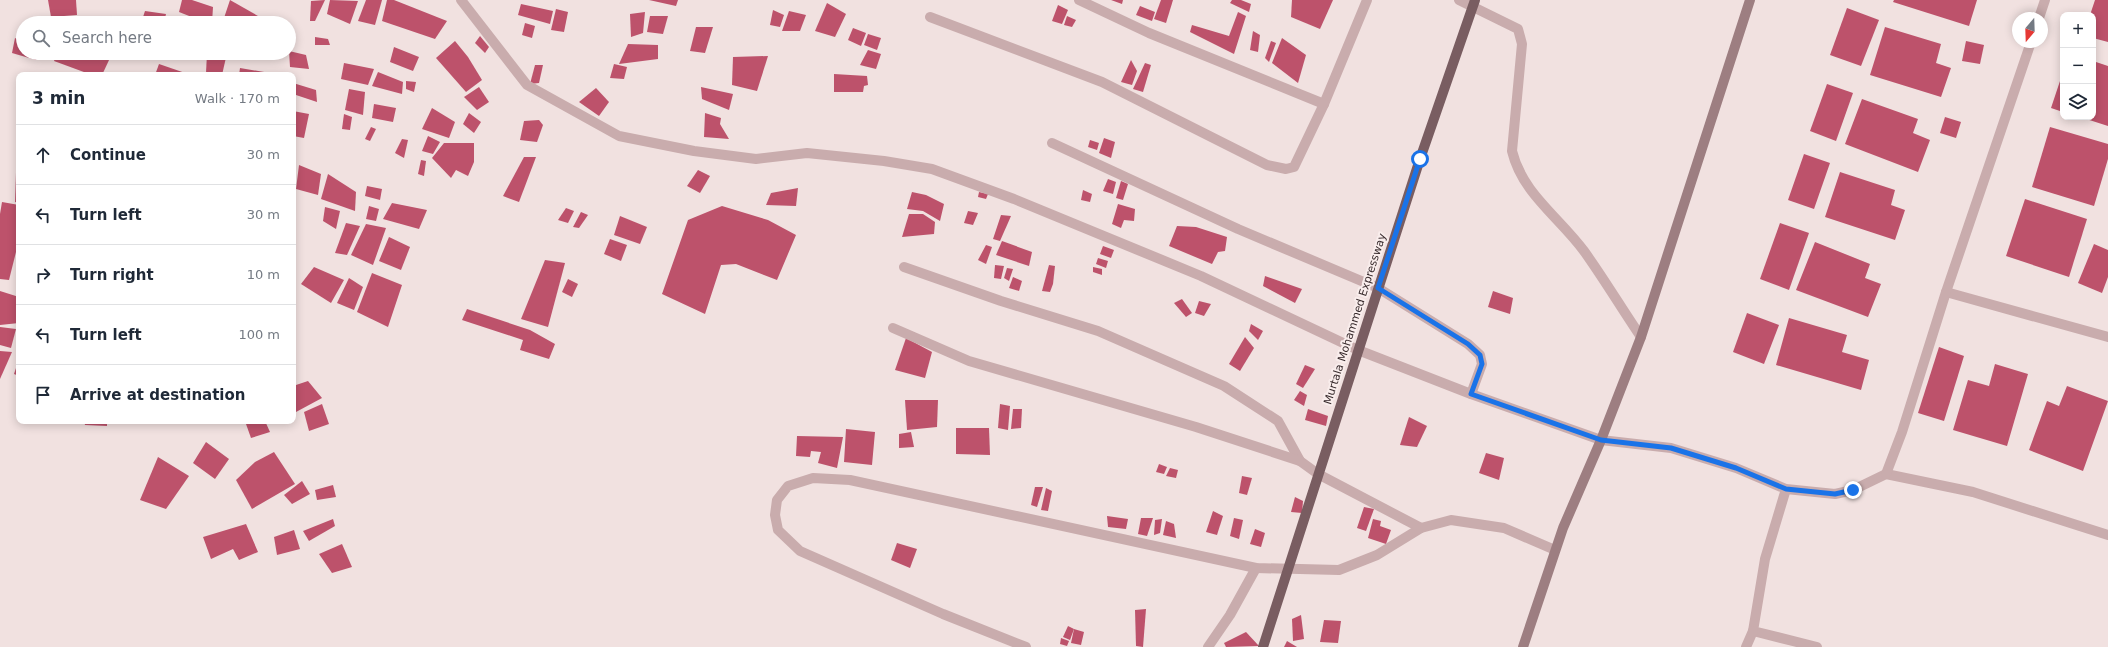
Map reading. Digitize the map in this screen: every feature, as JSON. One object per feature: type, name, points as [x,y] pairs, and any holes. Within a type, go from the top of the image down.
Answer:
[{"type":"main road","points":[[1523,647],[1555,550],[1601,440],[1641,337],[1750,0]]},
{"type":"main road","name":"Murtala Mohammed Expressway","points":[[1263,647],[1378,288],[1474,3]]},
{"type":"street","points":[[461,0],[527,85],[619,136],[694,151],[756,159],[808,153],[884,161],[932,169],[1014,199],[1201,276],[1358,350],[1471,394],[1601,440],[1671,448],[1736,468],[1786,489],[1835,494],[1869,484],[1886,474],[1902,432],[1946,292],[2029,48]]},
{"type":"street","points":[[1079,0],[1149,33],[1324,104]]},
{"type":"street","points":[[930,17],[1102,82],[1267,165],[1286,170],[1294,167],[1324,104],[1367,0]]},
{"type":"street","points":[[1459,0],[1474,3],[1518,29],[1522,44],[1512,151],[1516,167],[1526,184],[1583,250],[1641,337]]},
{"type":"street","points":[[2041,12],[2045,0]]},
{"type":"street","points":[[1052,143],[1238,229],[1378,288],[1468,344],[1480,355],[1482,364],[1471,394]]},
{"type":"street","points":[[904,267],[1001,301],[1098,331],[1224,386],[1278,421],[1300,461]]},
{"type":"street","points":[[1946,292],[2108,337]]},
{"type":"street","points":[[893,328],[969,361],[1196,427],[1300,461],[1318,474],[1421,528]]},
{"type":"street","points":[[1886,474],[1972,492],[2108,535]]},
{"type":"street","points":[[1026,647],[943,614],[800,551],[778,530],[775,515],[777,500],[788,486],[813,478],[850,480],[1256,568],[1339,570],[1378,555],[1421,528],[1451,520],[1504,528],[1555,550]]},
{"type":"street","points":[[1746,647],[1753,630],[1765,559],[1786,489]]},
{"type":"street","points":[[1208,647],[1230,615],[1256,568]]},
{"type":"street","points":[[1753,630],[1818,647]]},
{"type":"building","points":[[48,0],[76,0],[77,15],[51,16]]},
{"type":"building","points":[[182,0],[192,0],[213,7],[212,16],[189,16],[179,12]]},
{"type":"building","points":[[230,0],[258,16],[225,16]]},
{"type":"building","points":[[325,0],[315,21],[310,21],[311,1]]},
{"type":"building","points":[[330,0],[358,1],[350,24],[327,14]]},
{"type":"building","points":[[366,0],[382,0],[375,25],[358,21]]},
{"type":"building","points":[[387,0],[394,0],[447,21],[435,39],[382,21]]},
{"type":"building","points":[[649,0],[678,0],[676,6]]},
{"type":"building","points":[[1111,0],[1123,0],[1122,4]]},
{"type":"building","points":[[1161,0],[1173,0],[1166,23],[1154,19]]},
{"type":"building","points":[[1232,0],[1241,0],[1251,4],[1249,12],[1230,3]]},
{"type":"building","points":[[1292,0],[1333,0],[1320,29],[1291,17]]},
{"type":"building","points":[[1894,0],[1977,0],[1969,26],[1893,2]]},
{"type":"building","points":[[2095,0],[2108,0],[2108,42],[2096,39],[2096,12],[2091,12]]},
{"type":"building","points":[[827,3],[846,14],[835,37],[815,31]]},
{"type":"building","points":[[521,4],[553,11],[550,24],[518,15]]},
{"type":"building","points":[[1058,5],[1068,10],[1062,24],[1052,21]]},
{"type":"building","points":[[1140,6],[1155,12],[1152,21],[1136,15]]},
{"type":"building","points":[[1847,8],[1879,20],[1861,66],[1830,55]]},
{"type":"building","points":[[556,9],[568,12],[564,32],[551,30]]},
{"type":"building","points":[[773,10],[784,15],[780,27],[770,25]]},
{"type":"building","points":[[145,11],[166,14],[166,16],[143,16]]},
{"type":"building","points":[[789,11],[806,15],[800,31],[782,31]]},
{"type":"building","points":[[645,12],[643,33],[631,37],[630,14]]},
{"type":"building","points":[[1238,12],[1246,16],[1234,54],[1190,32],[1192,25],[1229,36]]},
{"type":"building","points":[[650,16],[668,16],[663,34],[647,32]]},
{"type":"building","points":[[1067,16],[1076,20],[1072,27],[1064,25]]},
{"type":"building","points":[[525,23],[535,26],[532,38],[522,35]]},
{"type":"building","points":[[696,27],[713,27],[705,53],[690,51]]},
{"type":"building","points":[[1885,27],[1941,44],[1936,63],[1951,68],[1941,97],[1870,75]]},
{"type":"building","points":[[853,28],[866,33],[861,46],[848,40]]},
{"type":"building","points":[[1253,31],[1260,35],[1258,52],[1250,50]]},
{"type":"building","points":[[868,34],[881,38],[877,50],[864,45]]},
{"type":"building","points":[[480,36],[489,47],[485,53],[475,43]]},
{"type":"building","points":[[315,37],[328,39],[330,45],[315,45]]},
{"type":"building","points":[[15,38],[16,54],[12,53]]},
{"type":"building","points":[[1282,38],[1306,55],[1298,83],[1272,63]]},
{"type":"building","points":[[455,41],[468,57],[482,80],[466,92],[436,58]]},
{"type":"building","points":[[1271,41],[1276,43],[1269,62],[1265,58]]},
{"type":"building","points":[[1966,41],[1984,45],[1980,64],[1962,61]]},
{"type":"building","points":[[628,44],[658,45],[658,59],[619,64]]},
{"type":"building","points":[[394,47],[419,57],[413,71],[390,62]]},
{"type":"building","points":[[868,50],[881,54],[876,69],[860,65]]},
{"type":"building","points":[[296,53],[306,55],[309,69],[290,67],[290,60],[296,60]]},
{"type":"building","points":[[768,56],[757,91],[732,85],[733,57]]},
{"type":"building","points":[[109,60],[103,72],[84,72],[54,61]]},
{"type":"building","points":[[207,60],[225,60],[223,72],[206,72]]},
{"type":"building","points":[[1131,60],[1137,71],[1132,85],[1121,82]]},
{"type":"building","points":[[2096,62],[2108,66],[2108,126],[2089,120],[2096,120]]},
{"type":"building","points":[[344,63],[374,69],[368,85],[341,79]]},
{"type":"building","points":[[1145,63],[1151,65],[1143,92],[1133,89]]},
{"type":"building","points":[[159,64],[182,72],[156,72]]},
{"type":"building","points":[[614,64],[627,67],[624,79],[610,78]]},
{"type":"building","points":[[535,65],[543,65],[539,83],[530,84]]},
{"type":"building","points":[[240,68],[264,72],[239,72]]},
{"type":"building","points":[[378,72],[403,82],[402,94],[372,86]]},
{"type":"building","points":[[834,74],[867,76],[868,85],[864,86],[863,92],[834,92]]},
{"type":"building","points":[[406,81],[416,82],[414,92],[406,89]]},
{"type":"building","points":[[2060,81],[2060,111],[2051,108]]},
{"type":"building","points":[[296,84],[316,90],[317,102],[296,95]]},
{"type":"building","points":[[1827,84],[1853,93],[1836,141],[1810,131]]},
{"type":"building","points":[[479,87],[489,102],[477,110],[464,97]]},
{"type":"building","points":[[701,87],[733,94],[729,110],[702,99]]},
{"type":"building","points":[[596,88],[609,102],[599,116],[579,102]]},
{"type":"building","points":[[349,89],[365,92],[363,115],[345,110]]},
{"type":"building","points":[[1862,99],[1918,119],[1913,133],[1930,140],[1918,172],[1845,144]]},
{"type":"building","points":[[374,104],[396,108],[393,122],[372,118]]},
{"type":"building","points":[[432,108],[455,122],[449,138],[422,129]]},
{"type":"building","points":[[296,112],[309,114],[304,138],[296,137]]},
{"type":"building","points":[[469,113],[481,122],[474,133],[463,124]]},
{"type":"building","points":[[705,113],[721,118],[720,124],[729,139],[704,137]]},
{"type":"building","points":[[344,114],[352,117],[350,130],[342,129]]},
{"type":"building","points":[[1945,117],[1961,122],[1956,138],[1940,133]]},
{"type":"building","points":[[539,120],[543,125],[537,142],[520,140],[524,121]]},
{"type":"building","points":[[371,127],[376,129],[370,141],[365,139]]},
{"type":"building","points":[[2050,127],[2108,144],[2108,159],[2094,206],[2032,187]]},
{"type":"building","points":[[428,136],[440,142],[433,154],[422,151]]},
{"type":"building","points":[[1104,138],[1115,142],[1111,158],[1099,153]]},
{"type":"building","points":[[402,139],[408,140],[404,158],[395,153]]},
{"type":"building","points":[[1090,140],[1099,143],[1097,150],[1088,147]]},
{"type":"building","points":[[444,143],[474,143],[474,162],[468,176],[456,170],[451,178],[432,158]]},
{"type":"building","points":[[1804,154],[1830,163],[1814,209],[1788,200]]},
{"type":"building","points":[[524,157],[536,157],[519,202],[503,196]]},
{"type":"building","points":[[421,160],[426,161],[424,176],[418,174]]},
{"type":"building","points":[[299,165],[321,174],[318,195],[296,189]]},
{"type":"building","points":[[698,170],[710,176],[700,193],[687,186]]},
{"type":"building","points":[[1840,172],[1895,190],[1891,205],[1905,210],[1895,240],[1825,217]]},
{"type":"building","points":[[16,173],[16,202],[15,202]]},
{"type":"building","points":[[328,174],[356,192],[355,211],[321,199]]},
{"type":"building","points":[[1108,179],[1116,182],[1113,194],[1103,191]]},
{"type":"building","points":[[1121,181],[1128,184],[1123,200],[1116,198]]},
{"type":"building","points":[[367,186],[382,189],[380,200],[365,196]]},
{"type":"building","points":[[798,188],[796,206],[766,205],[771,193]]},
{"type":"building","points":[[1083,190],[1092,194],[1090,202],[1081,200]]},
{"type":"building","points":[[912,192],[926,195],[944,204],[940,221],[923,211],[907,209]]},
{"type":"building","points":[[979,192],[988,194],[986,199],[978,197]]},
{"type":"building","points":[[2025,199],[2087,219],[2069,277],[2006,256]]},
{"type":"building","points":[[2,202],[16,204],[16,252],[9,280],[0,279],[0,214]]},
{"type":"building","points":[[392,203],[427,210],[419,229],[383,219]]},
{"type":"building","points":[[1118,204],[1135,209],[1134,221],[1124,220],[1121,228],[1112,224]]},
{"type":"building","points":[[369,206],[379,209],[376,221],[366,219]]},
{"type":"building","points":[[722,206],[768,220],[796,235],[777,280],[736,264],[721,265],[705,314],[662,294],[688,220]]},
{"type":"building","points":[[325,207],[340,211],[336,229],[323,221]]},
{"type":"building","points":[[566,208],[574,211],[568,223],[558,220]]},
{"type":"building","points":[[968,211],[978,213],[973,225],[964,223]]},
{"type":"building","points":[[581,212],[588,215],[579,228],[573,227]]},
{"type":"building","points":[[909,214],[923,214],[935,222],[934,234],[902,237]]},
{"type":"building","points":[[1001,215],[1011,216],[1000,241],[993,239]]},
{"type":"building","points":[[620,216],[647,227],[640,244],[614,235]]},
{"type":"building","points":[[346,223],[360,226],[347,255],[335,253]]},
{"type":"building","points":[[1780,223],[1809,233],[1789,290],[1760,279]]},
{"type":"building","points":[[366,224],[386,228],[373,265],[351,255]]},
{"type":"building","points":[[1177,226],[1196,227],[1227,237],[1225,251],[1218,252],[1212,264],[1169,246]]},
{"type":"building","points":[[389,237],[410,247],[401,270],[379,261]]},
{"type":"building","points":[[610,239],[627,245],[621,261],[604,254]]},
{"type":"building","points":[[1002,241],[1032,252],[1029,266],[996,255]]},
{"type":"building","points":[[1815,242],[1870,264],[1865,278],[1881,284],[1868,317],[1796,290]]},
{"type":"building","points":[[2094,244],[2108,250],[2108,277],[2102,293],[2078,283]]},
{"type":"building","points":[[986,245],[992,247],[986,264],[978,260]]},
{"type":"building","points":[[1103,246],[1114,250],[1111,258],[1100,254]]},
{"type":"building","points":[[1098,258],[1108,261],[1106,268],[1096,264]]},
{"type":"building","points":[[545,260],[565,263],[548,327],[521,319]]},
{"type":"building","points":[[995,265],[1004,266],[1001,279],[994,278]]},
{"type":"building","points":[[1049,265],[1055,266],[1053,284],[1050,292],[1042,291]]},
{"type":"building","points":[[314,267],[344,280],[331,303],[301,284]]},
{"type":"building","points":[[1093,267],[1102,269],[1102,275],[1093,272]]},
{"type":"building","points":[[1007,268],[1013,269],[1009,281],[1004,278]]},
{"type":"building","points":[[372,273],[402,285],[388,327],[357,312]]},
{"type":"building","points":[[1265,276],[1302,289],[1295,303],[1263,286]]},
{"type":"building","points":[[1013,277],[1022,281],[1019,291],[1009,288]]},
{"type":"building","points":[[349,278],[363,287],[354,310],[337,303]]},
{"type":"building","points":[[568,279],[578,284],[572,297],[562,292]]},
{"type":"building","points":[[0,291],[16,296],[16,323],[0,325]]},
{"type":"building","points":[[1493,291],[1513,298],[1510,314],[1488,307]]},
{"type":"building","points":[[1182,299],[1192,313],[1186,317],[1174,303]]},
{"type":"building","points":[[1199,301],[1211,304],[1204,316],[1195,313]]},
{"type":"building","points":[[467,309],[530,330],[555,344],[549,359],[520,350],[523,340],[462,320]]},
{"type":"building","points":[[1747,313],[1779,325],[1764,364],[1733,352]]},
{"type":"building","points":[[1789,318],[1847,335],[1842,352],[1869,360],[1861,390],[1776,365]]},
{"type":"building","points":[[1251,324],[1263,331],[1258,340],[1249,331]]},
{"type":"building","points":[[0,327],[16,329],[11,348],[0,345]]},
{"type":"building","points":[[1245,337],[1254,348],[1240,371],[1229,364]]},
{"type":"building","points":[[906,338],[932,352],[925,378],[895,370]]},
{"type":"building","points":[[1939,347],[1964,356],[1944,421],[1918,413]]},
{"type":"building","points":[[0,351],[12,352],[0,379]]},
{"type":"building","points":[[1995,364],[2028,374],[2007,446],[1953,430],[1968,380],[1989,386]]},
{"type":"building","points":[[1305,365],[1315,369],[1303,388],[1296,384]]},
{"type":"building","points":[[308,381],[322,398],[296,412],[296,385]]},
{"type":"building","points":[[2067,386],[2108,401],[2083,471],[2029,450],[2047,401],[2059,406]]},
{"type":"building","points":[[1300,391],[1307,395],[1304,406],[1294,400]]},
{"type":"building","points":[[905,400],[938,400],[937,427],[907,430]]},
{"type":"building","points":[[322,404],[329,424],[309,431],[304,412]]},
{"type":"building","points":[[1000,404],[1010,406],[1008,430],[998,428]]},
{"type":"building","points":[[1013,409],[1022,409],[1021,428],[1011,429]]},
{"type":"building","points":[[1308,409],[1328,416],[1326,426],[1305,420]]},
{"type":"building","points":[[1409,417],[1427,426],[1417,447],[1400,445]]},
{"type":"building","points":[[107,424],[107,426],[85,425]]},
{"type":"building","points":[[246,424],[266,424],[270,432],[251,438]]},
{"type":"building","points":[[956,428],[989,428],[990,455],[956,454]]},
{"type":"building","points":[[846,429],[875,432],[872,465],[844,462]]},
{"type":"building","points":[[911,432],[914,447],[899,448],[899,434]]},
{"type":"building","points":[[797,436],[843,437],[837,468],[818,463],[821,452],[811,451],[810,457],[796,456]]},
{"type":"building","points":[[206,442],[229,459],[215,479],[193,463]]},
{"type":"building","points":[[274,452],[295,484],[252,509],[236,480],[255,462]]},
{"type":"building","points":[[1486,453],[1504,458],[1499,480],[1479,473]]},
{"type":"building","points":[[158,457],[189,476],[166,509],[140,500]]},
{"type":"building","points":[[1159,464],[1167,467],[1164,474],[1156,472]]},
{"type":"building","points":[[1170,468],[1178,470],[1176,478],[1166,476]]},
{"type":"building","points":[[1242,476],[1252,478],[1247,495],[1239,493]]},
{"type":"building","points":[[302,481],[310,494],[292,504],[284,495]]},
{"type":"building","points":[[333,485],[336,497],[317,500],[315,490]]},
{"type":"building","points":[[1035,487],[1043,487],[1037,507],[1031,505]]},
{"type":"building","points":[[1046,488],[1052,491],[1048,511],[1041,510]]},
{"type":"building","points":[[1295,497],[1303,501],[1302,513],[1291,512]]},
{"type":"building","points":[[1364,507],[1374,509],[1366,531],[1357,528]]},
{"type":"building","points":[[1213,511],[1223,516],[1217,535],[1206,532]]},
{"type":"building","points":[[1107,516],[1128,519],[1126,529],[1108,527]]},
{"type":"building","points":[[1141,518],[1153,518],[1147,536],[1138,534]]},
{"type":"building","points":[[1234,518],[1243,520],[1239,539],[1230,536]]},
{"type":"building","points":[[333,519],[335,526],[309,541],[303,531]]},
{"type":"building","points":[[1162,519],[1160,533],[1154,535],[1155,520]]},
{"type":"building","points":[[1373,519],[1381,521],[1380,526],[1391,530],[1386,544],[1368,538]]},
{"type":"building","points":[[1166,521],[1174,524],[1176,538],[1163,535]]},
{"type":"building","points":[[246,524],[258,552],[239,560],[233,549],[211,559],[203,537]]},
{"type":"building","points":[[1255,529],[1265,533],[1261,547],[1250,544]]},
{"type":"building","points":[[294,530],[300,549],[277,555],[274,537]]},
{"type":"building","points":[[897,543],[917,549],[910,568],[891,560]]},
{"type":"building","points":[[342,544],[352,567],[332,573],[319,554]]},
{"type":"building","points":[[1146,609],[1143,647],[1136,646],[1135,610]]},
{"type":"building","points":[[1301,615],[1304,639],[1293,641],[1292,619]]},
{"type":"building","points":[[1324,620],[1341,621],[1338,643],[1320,642]]},
{"type":"building","points":[[1068,626],[1074,629],[1070,640],[1063,637]]},
{"type":"building","points":[[1074,629],[1084,632],[1081,645],[1071,643]]},
{"type":"building","points":[[1246,632],[1259,646],[1226,647],[1224,643]]},
{"type":"building","points":[[1061,638],[1069,641],[1067,646],[1060,644]]},
{"type":"building","points":[[1287,641],[1297,647],[1284,647]]},
{"type":"route","points":[[1420,159],[1378,288],[1468,344],[1480,355],[1482,364],[1471,394],[1601,440],[1671,448],[1736,468],[1786,489],[1835,494],[1853,490]]}]
